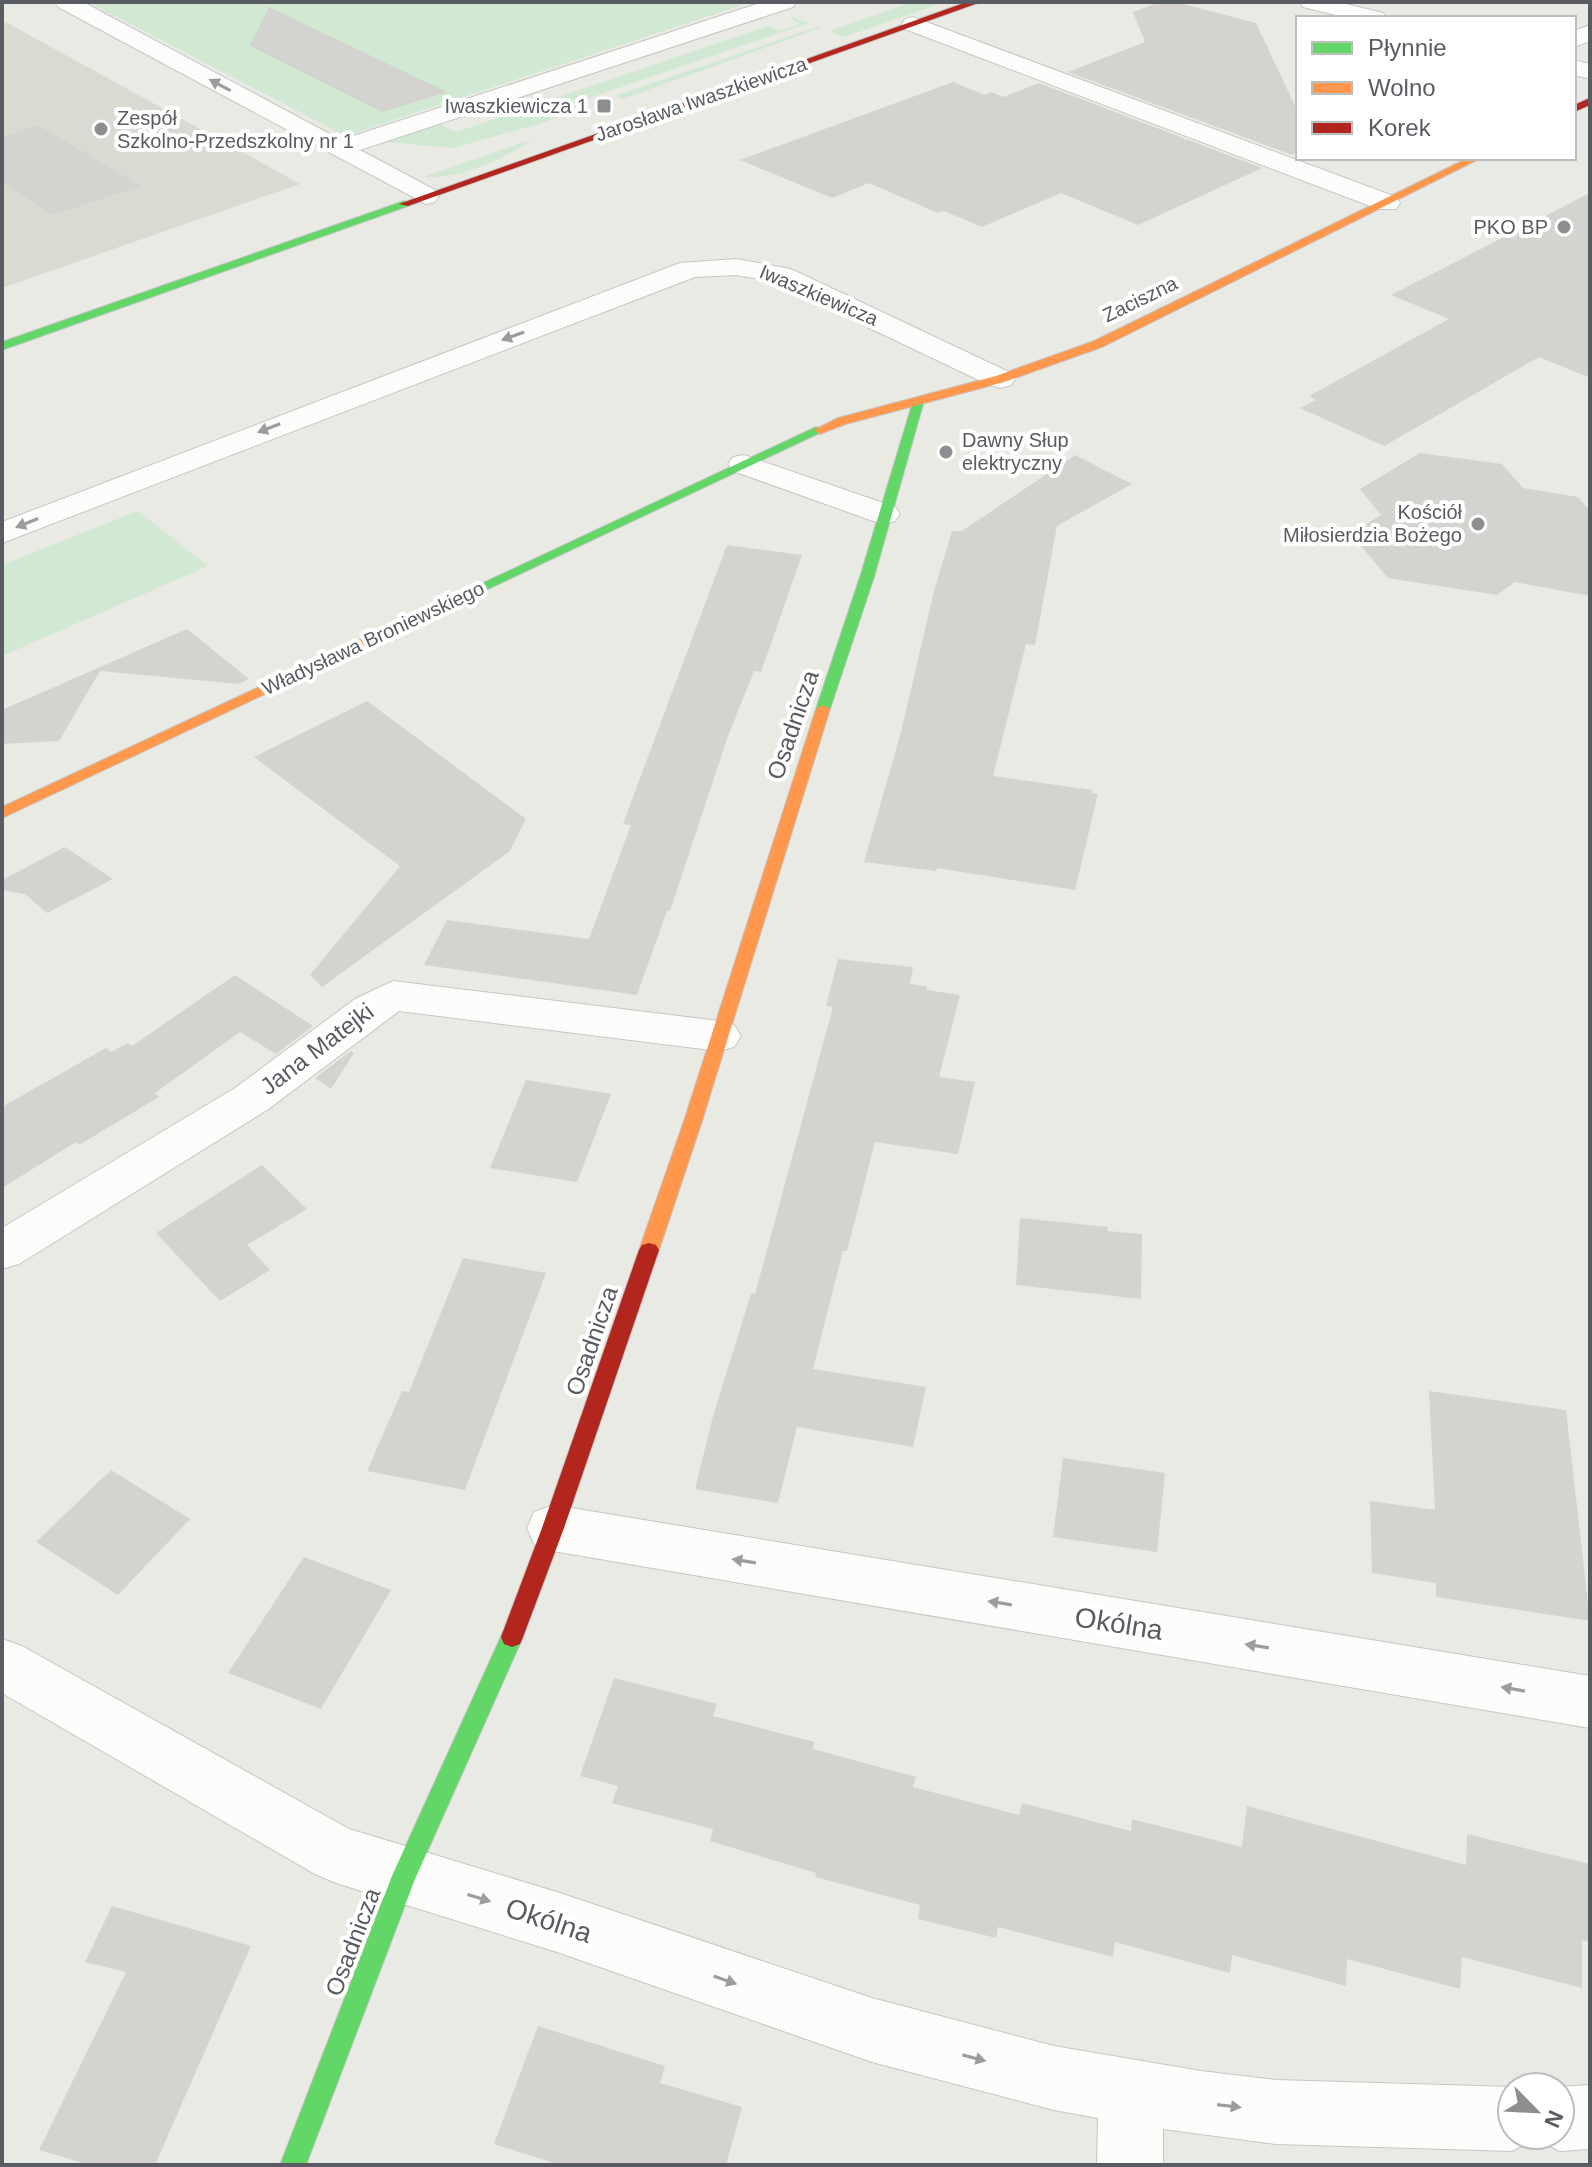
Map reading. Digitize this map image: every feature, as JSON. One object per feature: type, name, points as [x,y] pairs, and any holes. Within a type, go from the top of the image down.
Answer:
[{"type":"street","points":[[66,2],[426,196]]},
{"type":"street","points":[[338,149],[785,2]]},
{"type":"street","name":"Jarosława Iwaszkiewicza","points":[[2,346],[976,2]]},
{"type":"street","points":[[1311,2],[1367,16]]},
{"type":"street","points":[[913,24],[1387,203]]},
{"type":"street","name":"Zaciszna","points":[[918,401],[1000,379],[1098,344],[1472,160]]},
{"type":"street","name":"Iwaszkiewicza","points":[[2,533],[425,368],[690,269],[748,266],[799,282],[1000,379]]},
{"type":"street","points":[[744,464],[884,514],[918,401]]},
{"type":"street","name":"Władysława Broniewskiego","points":[[2,813],[744,464],[842,421],[918,401]]},
{"type":"street","name":"Osadnicza","points":[[293,2165],[404,1876],[515,1630],[553,1528],[719,1036],[867,577],[884,514]]},
{"type":"street","name":"Jana Matejki","points":[[2,1251],[251,1099],[377,1004],[393,996],[719,1036]]},
{"type":"street","name":"Okólna","points":[[553,1528],[1590,1702]]},
{"type":"street","name":"Okólna","points":[[2,1664],[336,1854],[557,1922],[872,2030],[1054,2078],[1130,2092],[1276,2112],[1496,2119]]},
{"type":"street","points":[[1130,2092],[1130,2165]]},
{"type":"shaded area","name":"Zespół Szkolno-Przedszkolny nr 1","points":[[2,20],[284,175],[300,184],[2,288]]},
{"type":"green space","points":[[88,2],[751,2],[348,135]]},
{"type":"green space","points":[[912,2],[946,2],[844,37],[829,31]]},
{"type":"green space","points":[[790,18],[809,23],[589,98],[558,117],[539,124],[453,148],[388,142],[440,124],[456,132],[768,26],[781,31],[800,24]]},
{"type":"green space","points":[[820,28],[623,99],[615,96]]},
{"type":"green space","points":[[533,139],[481,167],[452,175],[423,177]]},
{"type":"green space","points":[[138,511],[208,566],[2,656],[2,565]]},
{"type":"building","points":[[1160,2],[1176,2],[1256,23],[1296,108],[1296,153],[1292,155],[1068,72],[1145,42],[1133,12]]},
{"type":"building","points":[[269,7],[447,92],[382,112],[250,46]]},
{"type":"building","points":[[953,82],[985,95],[991,92],[1003,97],[1039,83],[1262,168],[1138,225],[1061,193],[982,227],[944,211],[938,213],[869,183],[832,198],[740,160]]},
{"type":"building","points":[[38,125],[141,186],[53,215],[2,183],[2,137]]},
{"type":"building","points":[[1590,193],[1590,378],[1539,357],[1384,446],[1300,408],[1316,400],[1309,396],[1449,319],[1391,295]]},
{"type":"building","name":"Kościół Miłosierdzia Bożego","points":[[1420,453],[1502,464],[1523,488],[1578,497],[1590,511],[1590,596],[1515,582],[1497,595],[1388,578],[1351,534],[1381,515],[1360,489]]},
{"type":"building","points":[[1075,455],[1132,484],[1057,526],[1035,645],[1026,644],[993,776],[1092,790],[1091,793],[1098,794],[1075,890],[937,868],[936,871],[864,862],[952,531],[962,531]]},
{"type":"building","points":[[727,545],[802,555],[761,672],[754,671],[728,736],[670,911],[667,911],[637,995],[424,965],[447,920],[589,939],[631,825],[623,824]]},
{"type":"building","points":[[187,629],[249,679],[239,684],[100,671],[59,741],[2,744],[2,710]]},
{"type":"building","points":[[367,701],[526,819],[510,851],[322,987],[310,975],[400,866],[254,757]]},
{"type":"building","points":[[65,847],[113,879],[47,913],[25,894],[2,890],[2,880]]},
{"type":"building","points":[[838,959],[913,967],[910,984],[960,995],[939,1077],[975,1082],[958,1154],[875,1142],[813,1369],[926,1387],[913,1447],[797,1427],[778,1503],[695,1489],[713,1416],[751,1294],[755,1294],[833,1007],[826,1006]]},
{"type":"building","points":[[235,975],[313,1026],[276,1054],[240,1032],[155,1093],[159,1097],[79,1145],[76,1142],[2,1188],[2,1107],[106,1048],[111,1052],[128,1043],[132,1046]]},
{"type":"building","points":[[351,1051],[354,1053],[331,1089],[315,1078]]},
{"type":"building","points":[[526,1080],[611,1094],[577,1182],[490,1168]]},
{"type":"building","points":[[262,1165],[307,1209],[247,1245],[270,1270],[220,1301],[156,1233]]},
{"type":"building","points":[[1020,1218],[1108,1227],[1107,1231],[1142,1234],[1141,1299],[1016,1285]]},
{"type":"building","points":[[463,1258],[546,1273],[465,1490],[367,1471],[402,1391],[409,1392]]},
{"type":"building","points":[[1429,1391],[1566,1410],[1590,1621],[1436,1597],[1436,1583],[1372,1573],[1370,1501],[1435,1510]]},
{"type":"building","points":[[1063,1458],[1165,1473],[1157,1552],[1053,1537]]},
{"type":"building","points":[[111,1470],[190,1519],[118,1595],[36,1542]]},
{"type":"building","points":[[304,1557],[391,1590],[321,1709],[228,1673]]},
{"type":"building","points":[[614,1678],[717,1704],[713,1716],[815,1742],[813,1749],[916,1777],[913,1787],[1019,1815],[1022,1803],[1131,1831],[1132,1819],[1242,1847],[1247,1806],[1466,1865],[1467,1834],[1590,1864],[1590,1942],[1582,1940],[1582,1988],[1462,1957],[1460,1989],[1347,1959],[1346,1986],[1232,1955],[1230,1973],[1115,1942],[1113,1957],[998,1927],[996,1938],[918,1919],[920,1905],[815,1877],[816,1873],[710,1841],[713,1829],[612,1803],[618,1786],[580,1776]]},
{"type":"building","points":[[112,1906],[251,1946],[155,2165],[90,2165],[39,2150],[126,1972],[85,1962]]},
{"type":"building","points":[[538,2026],[665,2066],[660,2083],[742,2107],[726,2165],[560,2165],[494,2144]]},
{"type":"traffic: fast","points":[[2,346],[404,204]]},
{"type":"traffic: fast","points":[[823,709],[867,577],[918,401]]},
{"type":"traffic: fast","points":[[381,634],[820,430]]},
{"type":"traffic: fast","points":[[293,2165],[404,1876],[512,1637]]},
{"type":"traffic: slow","points":[[820,430],[842,421],[1000,379],[1098,344],[1472,160]]},
{"type":"traffic: slow","points":[[2,813],[381,634]]},
{"type":"traffic: slow","points":[[649,1250],[823,709]]},
{"type":"traffic: jam","points":[[404,204],[976,2]]},
{"type":"traffic: jam","points":[[1576,108],[1590,101]]},
{"type":"traffic: jam","points":[[512,1637],[649,1250]]},
{"type":"place","name":"Iwaszkiewicza 1","points":[[604,106]]},
{"type":"place","name":"Zespół Szkolno-Przedszkolny nr 1","points":[[101,129]]},
{"type":"place","name":"PKO BP","points":[[1564,227]]},
{"type":"place","name":"Dawny Słup elektryczny","points":[[946,452]]},
{"type":"place","name":"Kościół Miłosierdzia Bożego","points":[[1478,524]]}]
